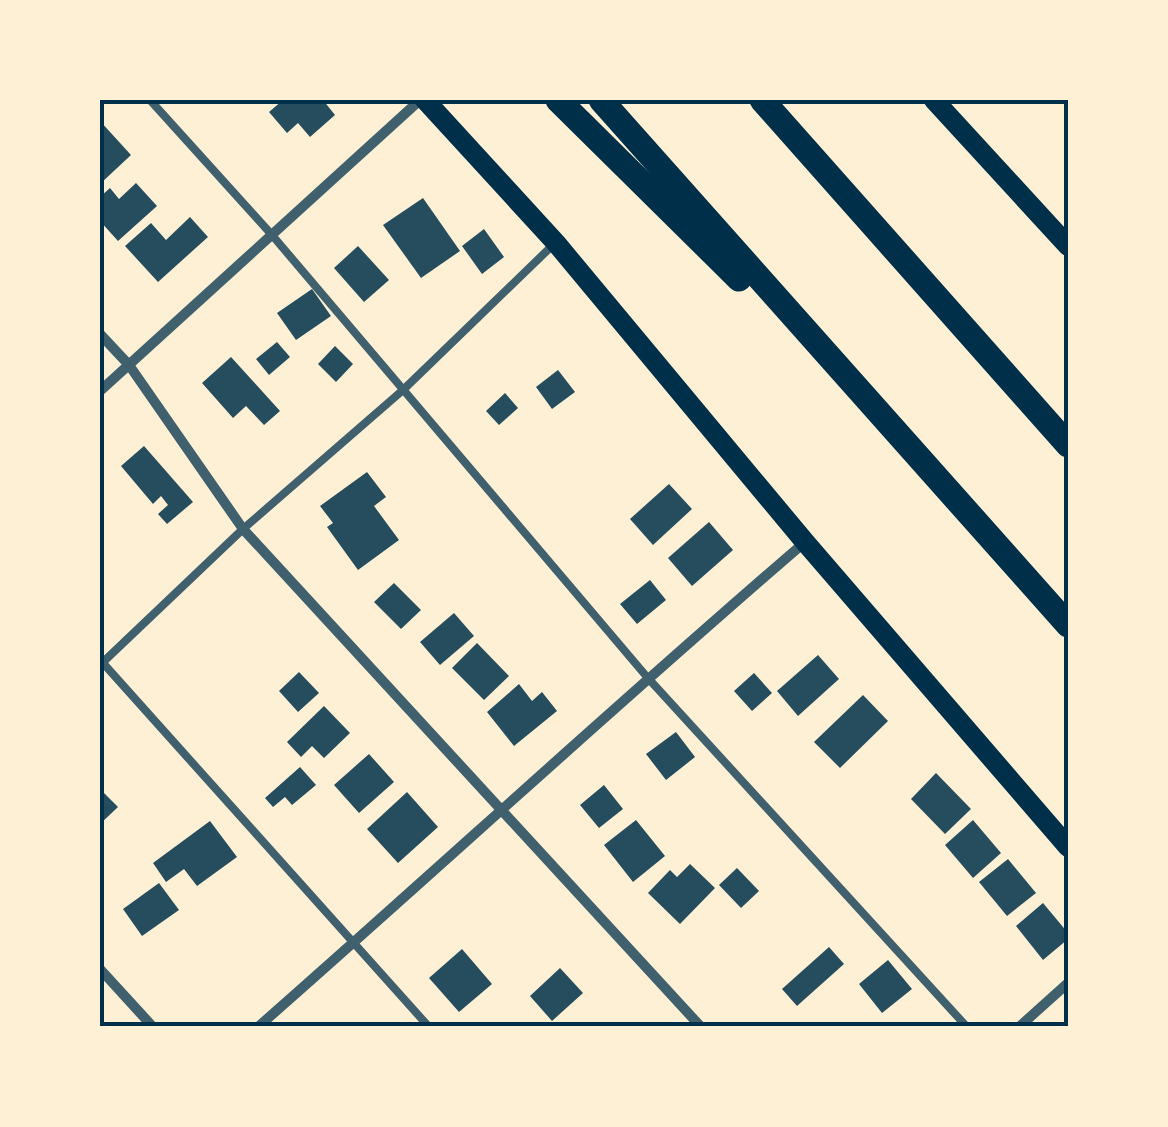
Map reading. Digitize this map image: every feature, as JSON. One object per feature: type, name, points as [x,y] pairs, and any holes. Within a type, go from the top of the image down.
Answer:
[{"type":"highway","points":[[558,100],[893,431]]},
{"type":"highway","points":[[601,100],[1068,626]]},
{"type":"highway","points":[[762,100],[1068,444]]},
{"type":"highway","points":[[771,100],[832,177]]},
{"type":"main road","points":[[422,100],[556,243],[804,542],[1068,847]]},
{"type":"main road","points":[[934,100],[1068,246]]},
{"type":"street","points":[[100,391],[422,100]]},
{"type":"street","points":[[100,334],[129,365],[243,529],[701,1027]]},
{"type":"street","points":[[258,1027],[502,812],[646,677],[804,542]]},
{"type":"street","points":[[100,969],[153,1027]]},
{"type":"street","points":[[1019,1027],[1068,983]]},
{"type":"lane","points":[[150,100],[272,234],[646,677],[967,1027]]},
{"type":"lane","points":[[429,1027],[101,664],[243,529],[403,390],[556,243]]},
{"type":"building","points":[[283,100],[323,100],[335,115],[310,137],[298,123],[287,133],[269,112]]},
{"type":"building","points":[[100,121],[131,155],[100,184]]},
{"type":"building","points":[[136,183],[157,206],[118,241],[100,221],[100,197],[110,188],[119,199]]},
{"type":"building","points":[[423,198],[460,251],[421,278],[383,225]]},
{"type":"building","points":[[190,217],[208,237],[158,282],[125,246],[151,223],[166,240]]},
{"type":"building","points":[[484,229],[504,257],[482,274],[462,246]]},
{"type":"building","points":[[358,246],[389,280],[364,302],[334,268]]},
{"type":"building","points":[[312,289],[331,316],[296,340],[277,313]]},
{"type":"building","points":[[277,342],[290,357],[269,375],[256,359]]},
{"type":"building","points":[[335,346],[353,364],[336,382],[318,364]]},
{"type":"building","points":[[231,357],[280,411],[264,425],[246,406],[233,418],[202,383]]},
{"type":"building","points":[[558,370],[575,392],[552,409],[536,387]]},
{"type":"building","points":[[505,393],[518,408],[499,425],[486,411]]},
{"type":"building","points":[[144,446],[193,502],[167,524],[158,514],[168,505],[161,496],[153,504],[121,466]]},
{"type":"building","points":[[367,472],[386,497],[374,506],[399,540],[358,570],[327,527],[333,523],[320,506]]},
{"type":"building","points":[[669,484],[692,509],[653,545],[630,519]]},
{"type":"building","points":[[709,522],[733,550],[692,586],[668,558]]},
{"type":"building","points":[[650,580],[666,600],[637,624],[620,604]]},
{"type":"building","points":[[394,583],[421,610],[401,629],[374,602]]},
{"type":"building","points":[[454,613],[474,636],[440,665],[420,642]]},
{"type":"building","points":[[477,643],[509,676],[484,700],[452,668]]},
{"type":"building","points":[[818,655],[839,679],[798,716],[777,691]]},
{"type":"building","points":[[299,672],[319,693],[298,712],[279,691]]},
{"type":"building","points":[[754,673],[772,693],[752,711],[734,691]]},
{"type":"building","points":[[519,684],[532,701],[542,692],[557,711],[514,746],[487,712]]},
{"type":"building","points":[[863,695],[888,721],[840,768],[814,742]]},
{"type":"building","points":[[324,706],[350,733],[324,758],[312,746],[301,757],[287,742]]},
{"type":"building","points":[[676,732],[695,757],[666,780],[646,754]]},
{"type":"building","points":[[369,754],[394,782],[359,813],[334,785]]},
{"type":"building","points":[[300,767],[316,785],[292,805],[285,797],[273,807],[265,798]]},
{"type":"building","points":[[936,773],[971,809],[945,834],[911,799]]},
{"type":"building","points":[[604,785],[623,809],[599,828],[580,805]]},
{"type":"building","points":[[100,789],[118,807],[100,824]]},
{"type":"building","points":[[407,792],[438,827],[398,863],[367,829]]},
{"type":"building","points":[[636,820],[665,856],[633,882],[604,845]]},
{"type":"building","points":[[973,820],[1001,853],[973,878],[945,845]]},
{"type":"building","points":[[210,821],[237,857],[197,886],[184,869],[166,882],[153,863]]},
{"type":"building","points":[[1008,859],[1036,893],[1007,916],[979,882]]},
{"type":"building","points":[[690,864],[715,888],[680,924],[648,893],[670,870],[677,877]]},
{"type":"building","points":[[737,868],[759,891],[741,908],[719,885]]},
{"type":"building","points":[[159,883],[179,910],[142,936],[123,909]]},
{"type":"building","points":[[1043,903],[1068,933],[1068,939],[1043,960],[1016,926]]},
{"type":"building","points":[[829,947],[844,964],[797,1006],[782,989]]},
{"type":"building","points":[[462,949],[492,984],[459,1012],[429,978]]},
{"type":"building","points":[[888,960],[912,989],[882,1013],[859,984]]},
{"type":"building","points":[[560,968],[583,993],[552,1021],[530,996]]}]
